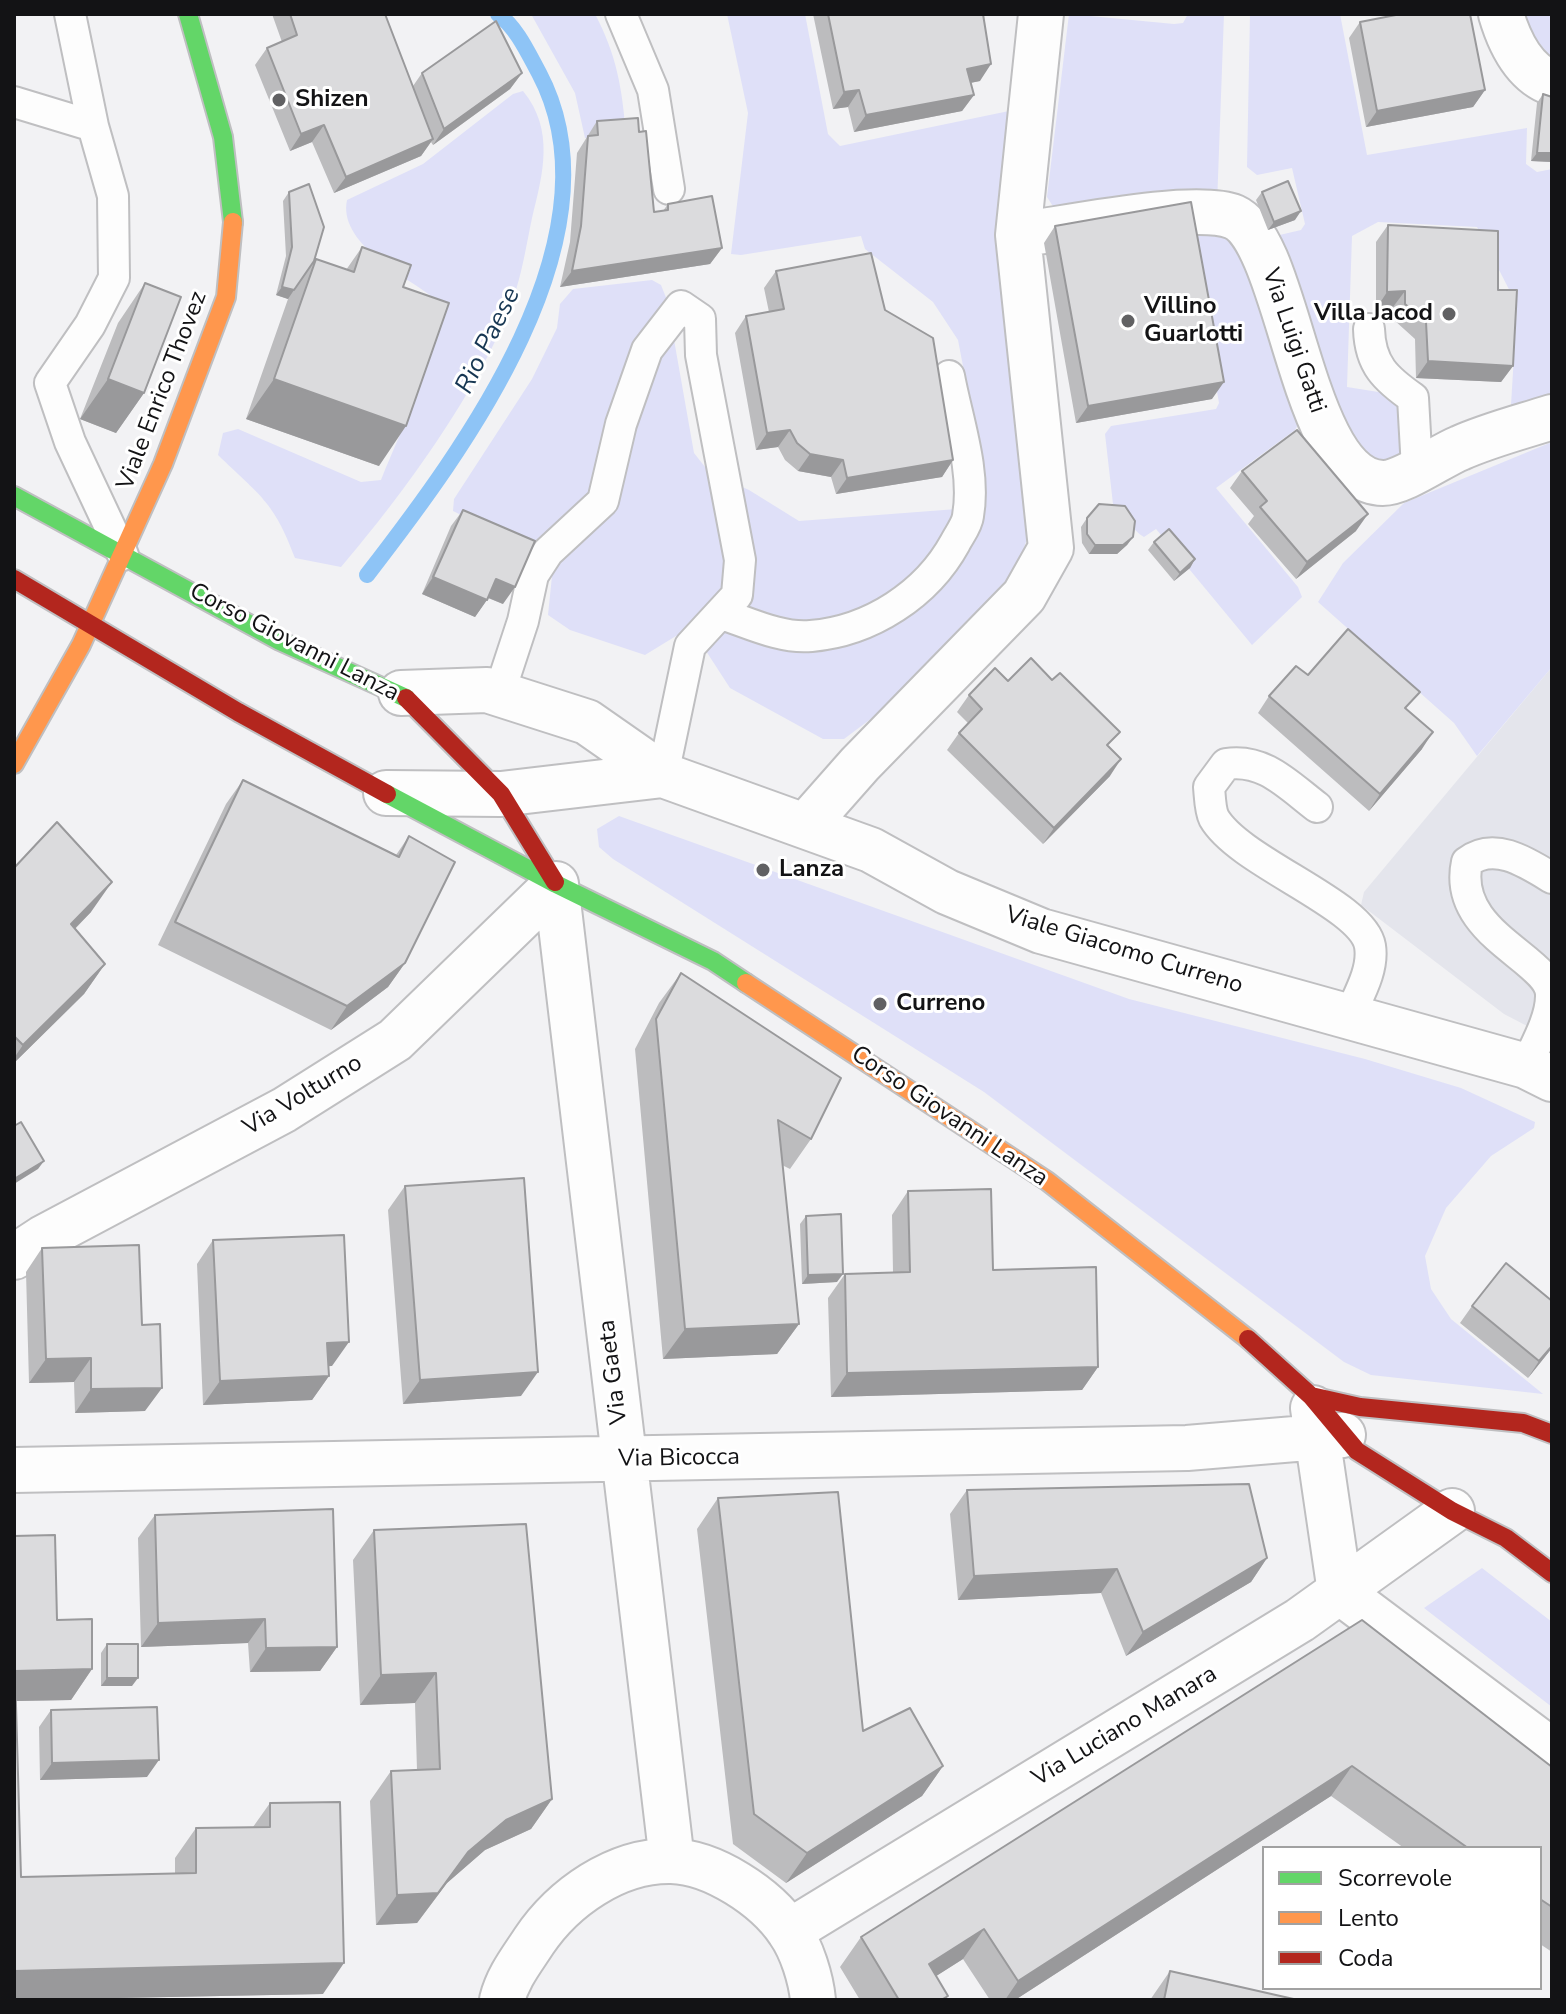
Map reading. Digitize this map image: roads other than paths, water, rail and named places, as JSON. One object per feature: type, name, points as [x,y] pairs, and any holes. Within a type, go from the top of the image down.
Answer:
[{"type":"street","name":"Viale Enrico Thovez","points":[[14,764],[93,626],[171,447],[226,300],[232,264],[233,213],[226,150],[211,82],[188,14]]},
{"type":"street","points":[[807,824],[860,764],[1024,596],[1047,562],[1051,530],[1018,235],[1041,14]]},
{"type":"street","points":[[1501,14],[1525,64],[1552,83]]},
{"type":"street","name":"Via Luigi Gatti","points":[[1018,235],[1196,213],[1235,217],[1256,239],[1318,417],[1343,458],[1364,478],[1384,483],[1460,448],[1552,417]]},
{"type":"street","name":"Corso Giovanni Lanza","points":[[14,496],[280,641],[401,693],[501,794],[556,884]]},
{"type":"street","name":"Corso Giovanni Lanza","points":[[14,579],[238,712],[386,793],[556,884],[713,961],[1047,1181],[1237,1329],[1324,1422],[1357,1451],[1452,1511],[1506,1538],[1552,1573]]},
{"type":"street","name":"Viale Giacomo Curreno","points":[[401,693],[487,690],[587,722],[663,775],[807,824],[871,850],[947,892],[1041,931],[1539,1073]]},
{"type":"street","name":"Viale Giacomo Curreno","points":[[386,793],[501,794],[663,775]]},
{"type":"street","name":"Via Volturno","points":[[14,1257],[43,1238],[284,1110],[395,1040],[556,884]]},
{"type":"street","name":"Via Gaeta","points":[[556,884],[672,1861]]},
{"type":"street","name":"Corso Giovanni Lanza","points":[[1324,1422],[1360,1407],[1523,1423],[1552,1434]]},
{"type":"street","points":[[1324,1422],[1340,1592],[1552,1751]]},
{"type":"street","name":"Via Bicocca","points":[[14,1470],[1187,1448],[1324,1422]]},
{"type":"street","name":"Via Luciano Manara","points":[[790,1931],[1287,1628],[1452,1511]]},
{"type":"street","points":[[502,2000],[507,1981],[549,1918],[580,1892],[625,1868],[672,1861],[717,1873],[756,1898],[790,1931],[811,1983],[813,2000]]},
{"type":"lane","points":[[70,14],[93,126],[113,196],[114,278],[90,325],[50,383],[70,442],[123,555]]},
{"type":"lane","points":[[621,14],[653,90],[669,189]]},
{"type":"lane","points":[[14,102],[93,126]]},
{"type":"lane","points":[[499,694],[523,621],[533,575],[548,552],[603,501],[621,424],[647,350],[681,306],[700,319],[701,355],[740,560],[737,595],[690,646],[663,775]]},
{"type":"lane","points":[[1369,329],[1370,350],[1382,376],[1413,398],[1417,469]]},
{"type":"lane","points":[[722,614],[765,629],[810,637],[858,626],[917,594],[943,564],[968,517],[968,475],[949,376]]},
{"type":"lane","points":[[1317,807],[1266,768],[1245,761],[1226,764],[1209,787],[1213,816],[1235,842],[1354,920],[1370,945],[1367,975],[1349,1017]]},
{"type":"lane","points":[[1539,1073],[1542,1029],[1552,994],[1543,974],[1504,946],[1472,906],[1463,880],[1467,862],[1479,853],[1497,852],[1552,878]]},
{"type":"waterway","name":"Rio Paese","points":[[367,575],[446,467],[486,405],[521,339],[547,271],[562,202],[560,136],[539,73],[516,34],[498,14]]},
{"type":"place","name":"Shizen","points":[[279,100]]},
{"type":"place","name":"Villa Jacod","points":[[1449,314]]},
{"type":"place","name":"Villino Guarlotti","points":[[1128,321]]},
{"type":"place","name":"Lanza","points":[[763,870]]},
{"type":"place","name":"Curreno","points":[[880,1004]]}]
